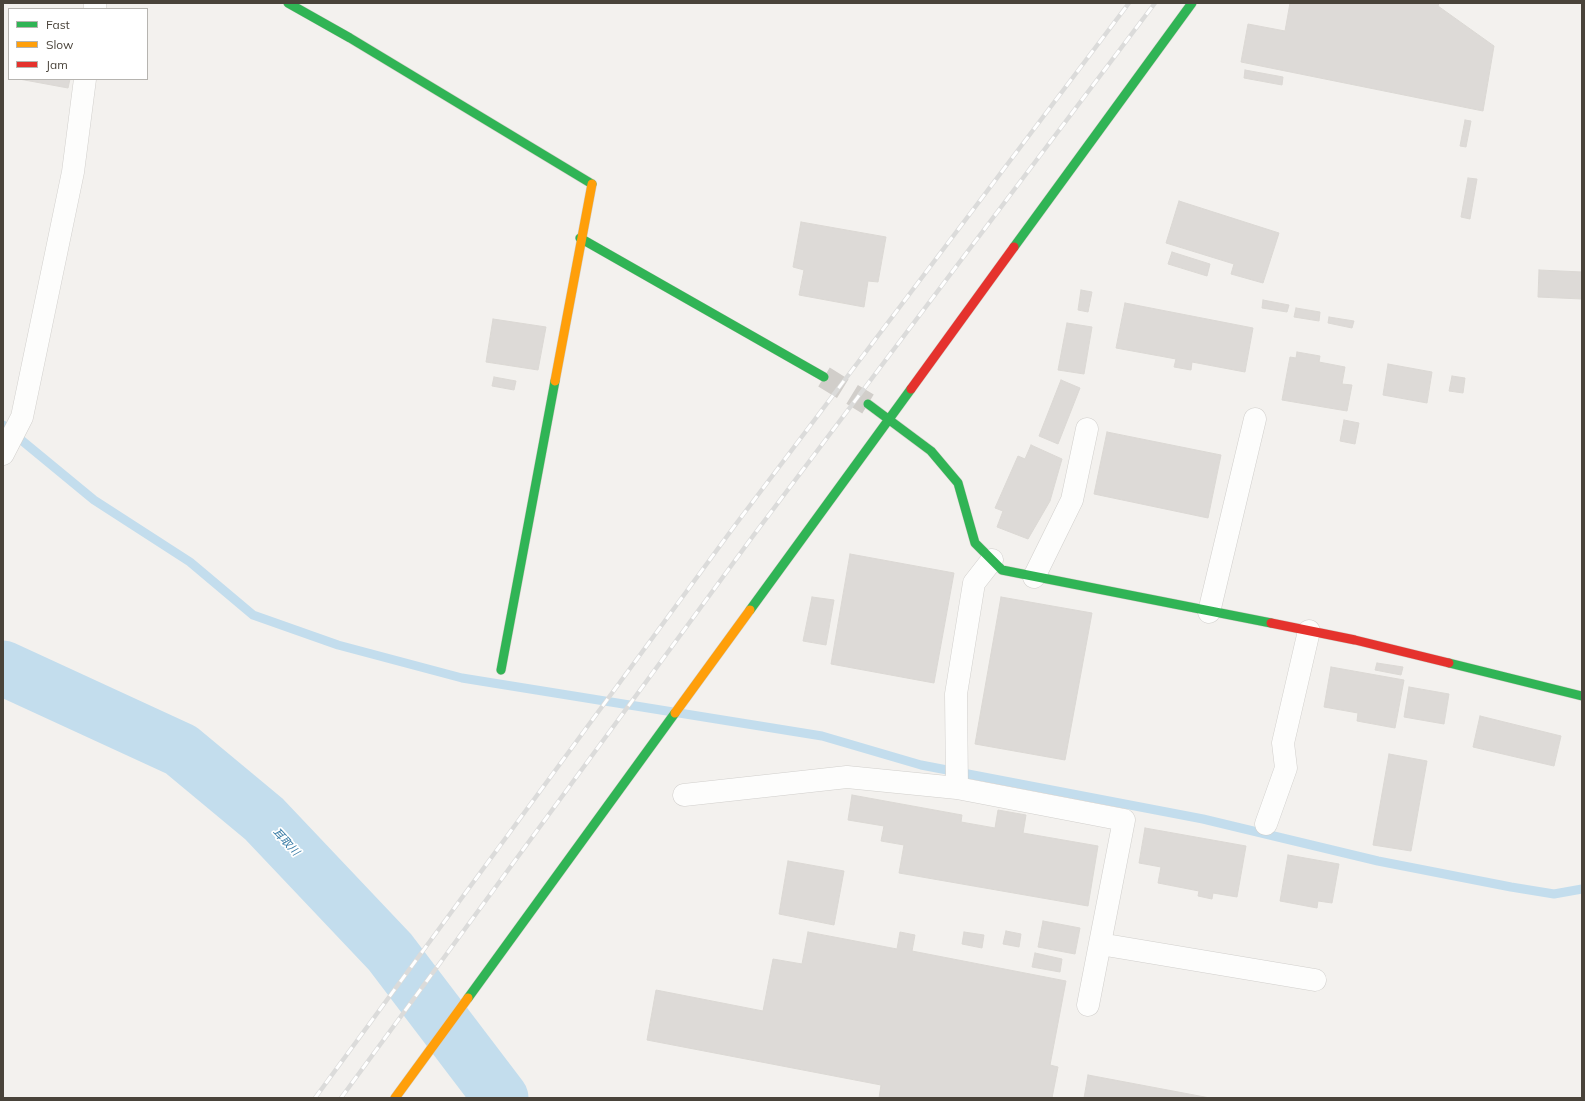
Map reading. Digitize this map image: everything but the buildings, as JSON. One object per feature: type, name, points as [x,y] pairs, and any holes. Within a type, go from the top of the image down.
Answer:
[{"type":"street","points":[[288,3],[350,38],[592,184],[580,238],[501,670]]},
{"type":"street","points":[[395,1098],[1192,3]]},
{"type":"street","points":[[3,454],[22,417],[73,172],[85,80]]},
{"type":"street","points":[[580,238],[824,377]]},
{"type":"street","points":[[868,404],[889,418],[931,451],[958,483],[975,543],[1002,570],[1363,642],[1582,696]]},
{"type":"street","points":[[1209,612],[1255,419]]},
{"type":"street","points":[[1034,577],[1072,500],[1087,429]]},
{"type":"street","points":[[957,786],[956,694],[974,583],[992,560]]},
{"type":"street","points":[[1266,824],[1286,768],[1283,743],[1309,631]]},
{"type":"street","points":[[684,795],[847,777],[957,786],[1124,820],[1088,1005]]},
{"type":"street","points":[[1100,944],[1315,980]]},
{"type":"waterway","points":[[3,425],[94,500],[190,562],[253,615],[338,645],[462,678],[822,736],[921,765],[1203,819],[1378,861],[1554,894],[1582,889]]},
{"type":"waterway","name":"耳取川","points":[[3,668],[181,750],[264,819],[390,952],[501,1098]]},
{"type":"tunnel","points":[[824,377],[868,404]]},
{"type":"railway","points":[[315,1098],[736,524],[1129,3]]},
{"type":"railway","points":[[341,1098],[753,536],[1155,3]]},
{"type":"traffic: fast","points":[[288,3],[350,38],[592,184]]},
{"type":"traffic: fast","points":[[1014,247],[1192,3]]},
{"type":"traffic: fast","points":[[580,238],[824,377]]},
{"type":"traffic: fast","points":[[501,670],[555,381]]},
{"type":"traffic: fast","points":[[750,610],[911,389]]},
{"type":"traffic: fast","points":[[868,404],[931,451],[958,483],[975,543],[1002,570],[1271,623]]},
{"type":"traffic: fast","points":[[1449,663],[1582,696]]},
{"type":"traffic: fast","points":[[468,998],[675,713]]},
{"type":"traffic: slow","points":[[555,381],[592,184]]},
{"type":"traffic: slow","points":[[675,713],[750,610]]},
{"type":"traffic: slow","points":[[395,1098],[468,998]]},
{"type":"traffic: jam","points":[[911,389],[1014,247]]},
{"type":"traffic: jam","points":[[1271,623],[1355,640],[1449,663]]}]
